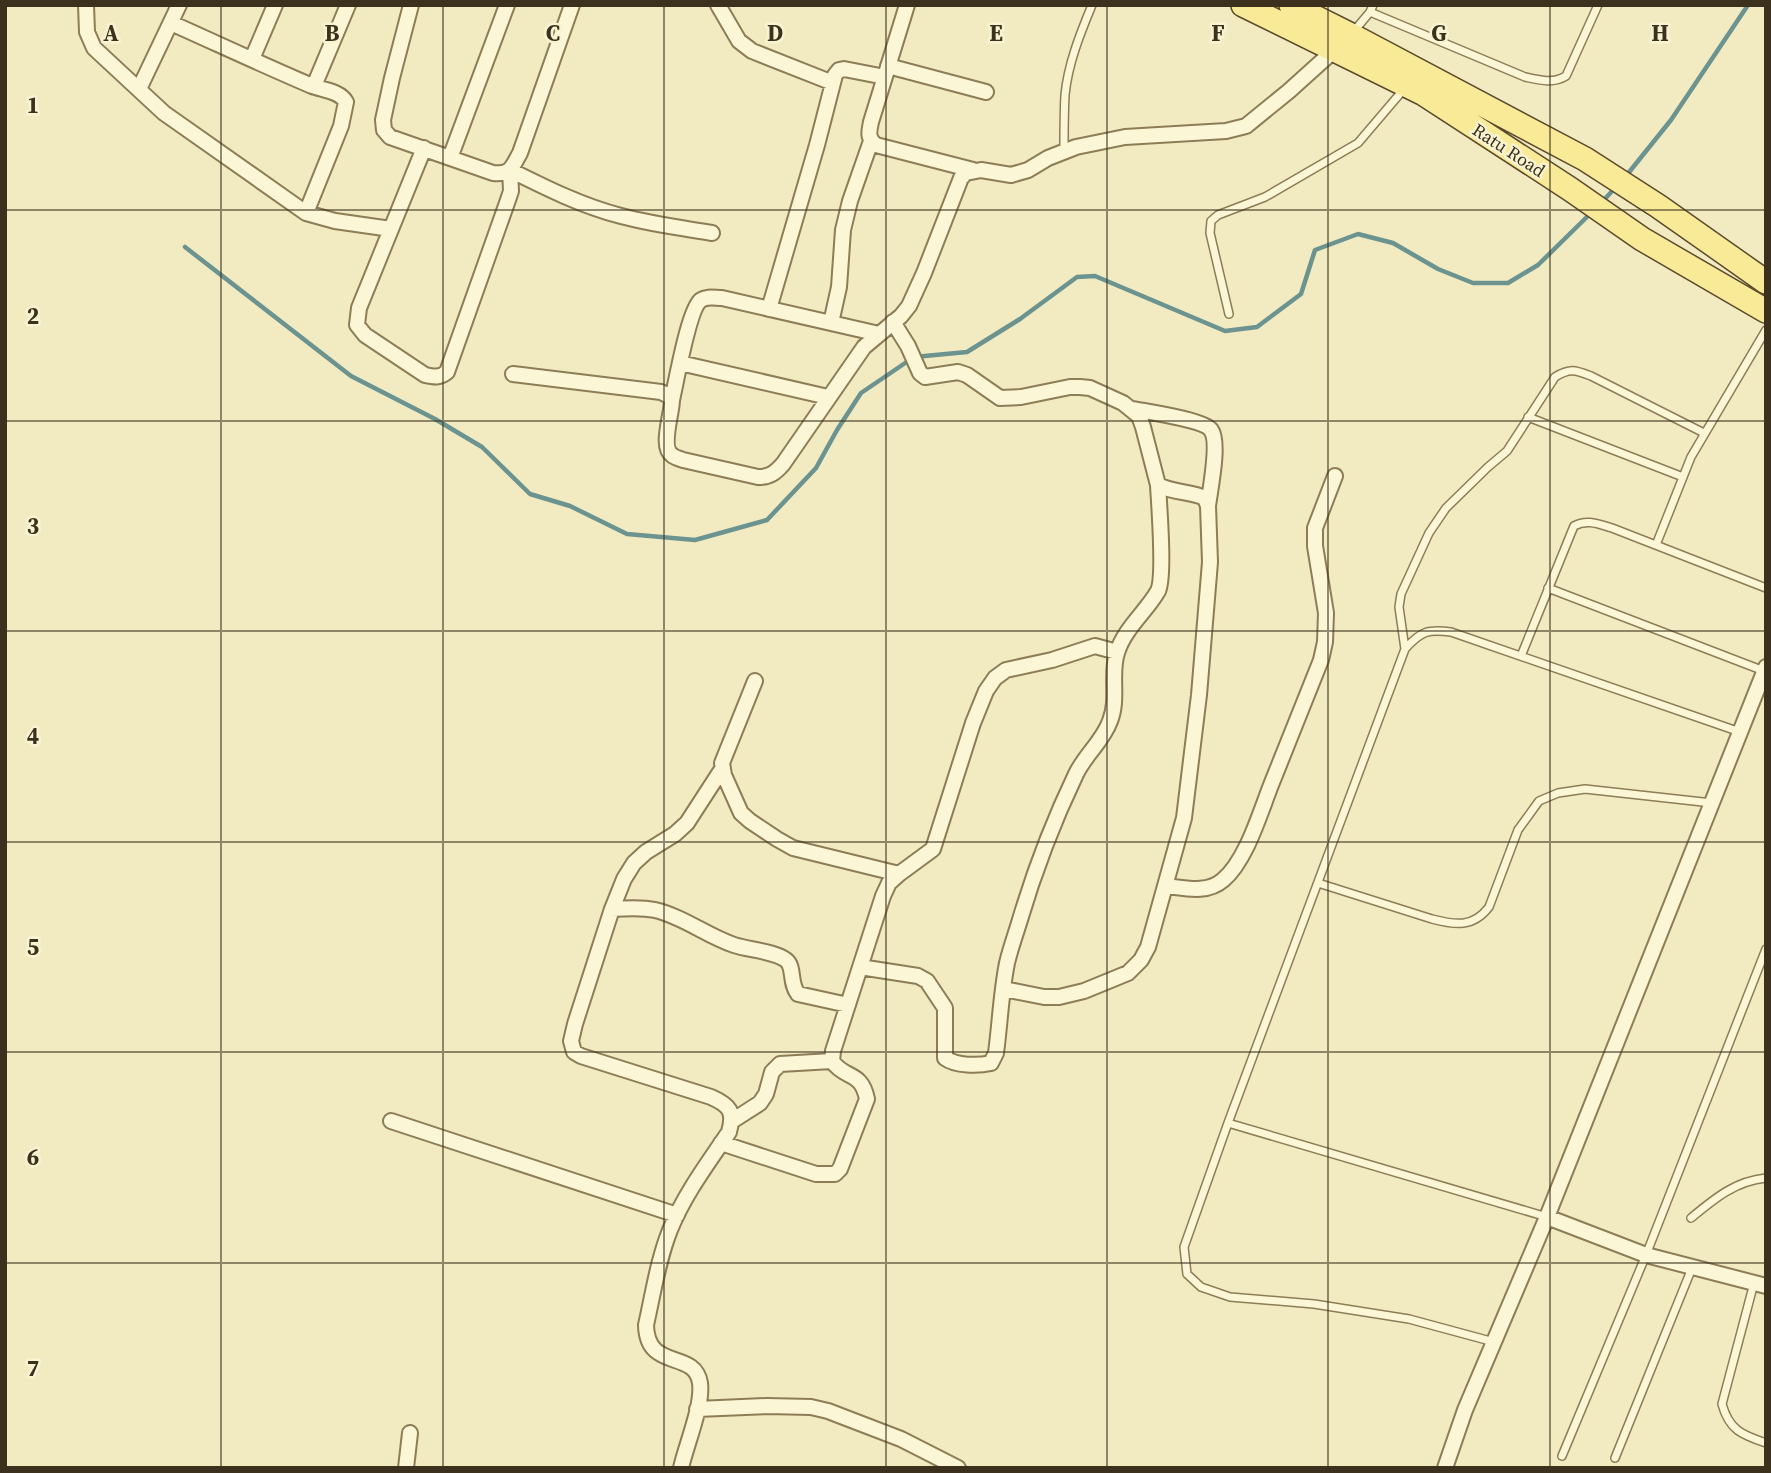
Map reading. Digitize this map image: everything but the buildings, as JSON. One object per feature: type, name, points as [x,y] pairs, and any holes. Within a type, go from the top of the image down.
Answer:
[{"type":"main road","name":"Ratu Road","points":[[1243,5],[1343,42],[1585,159],[1658,206],[1766,282]]},
{"type":"main road","name":"Ratu Road","points":[[1291,5],[1407,85],[1570,189],[1642,239],[1766,311]]},
{"type":"street","points":[[86,5],[87,32],[94,48],[164,113],[306,213],[335,221],[391,229]]},
{"type":"street","points":[[139,89],[180,5]]},
{"type":"street","points":[[251,59],[275,5]]},
{"type":"street","points":[[314,86],[348,5]]},
{"type":"street","points":[[411,5],[392,78],[383,120],[384,130],[390,137],[493,173],[503,174],[510,170],[520,153],[572,5]]},
{"type":"street","points":[[450,158],[507,5]]},
{"type":"street","points":[[719,5],[739,41],[752,51],[833,83]]},
{"type":"street","points":[[831,323],[839,287],[843,230],[871,141],[869,134],[872,122],[907,5]]},
{"type":"street","points":[[171,23],[343,97],[346,102],[341,126],[306,213]]},
{"type":"street","points":[[871,141],[876,145],[973,170],[1011,175],[1028,170],[1048,158],[1076,147],[1125,137],[1226,131],[1246,126],[1343,42]]},
{"type":"street","points":[[769,309],[833,83],[839,71],[844,69],[887,72],[986,92]]},
{"type":"street","points":[[424,148],[359,308],[357,324],[365,335],[425,375],[442,376],[447,372],[511,191],[510,170]]},
{"type":"street","points":[[510,170],[594,208],[712,233]]},
{"type":"street","points":[[879,334],[723,298],[709,297],[701,300],[690,320],[671,400],[666,443],[668,450],[671,455],[683,460],[758,477],[776,473],[864,347],[893,323],[909,306],[961,178],[973,170]]},
{"type":"street","points":[[860,967],[918,976],[926,981],[945,1008],[945,1058],[950,1062],[982,1065],[991,1063],[996,1053],[1007,963],[1041,856],[1076,773],[1104,735],[1111,720],[1117,652],[1158,590],[1161,579],[1158,485],[1143,427],[1133,409],[1090,388],[1070,387],[1021,397],[1000,398],[967,375],[958,372],[925,377],[919,373],[908,346],[893,323]]},
{"type":"street","points":[[680,363],[828,397]]},
{"type":"street","points":[[513,374],[661,392],[671,400]]},
{"type":"street","points":[[1004,989],[1044,998],[1059,997],[1084,991],[1128,973],[1141,960],[1148,947],[1184,818],[1199,695],[1210,562],[1208,506],[1215,436],[1206,425],[1133,409]]},
{"type":"street","points":[[1166,886],[1209,888],[1222,882],[1234,868],[1250,839],[1321,660],[1326,614],[1316,555],[1315,528],[1335,476]]},
{"type":"street","points":[[1158,485],[1205,498],[1208,506]]},
{"type":"street","points":[[721,1143],[816,1174],[835,1174],[840,1169],[867,1099],[861,1083],[854,1076],[837,1068],[832,1061],[833,1051],[883,896],[889,883],[933,849],[973,723],[986,691],[995,678],[1006,670],[1052,660],[1095,646],[1117,652]]},
{"type":"street","points":[[1445,1468],[1465,1410],[1547,1217],[1765,669]]},
{"type":"street","points":[[755,681],[723,757],[723,769],[741,813],[793,848],[899,874]]},
{"type":"street","points":[[681,1468],[697,1409],[700,1386],[698,1376],[692,1368],[656,1352],[649,1345],[646,1325],[664,1247],[684,1200],[729,1132],[731,1112],[725,1103],[711,1097],[581,1056],[573,1052],[571,1041],[624,879],[634,863],[646,852],[687,823],[723,769]]},
{"type":"street","points":[[612,909],[653,909],[724,942],[777,956],[787,961],[791,967],[793,988],[798,994],[848,1005]]},
{"type":"street","points":[[732,1121],[760,1103],[772,1072],[780,1064],[832,1061]]},
{"type":"street","points":[[391,1121],[677,1215]]},
{"type":"street","points":[[1547,1217],[1646,1255],[1760,1284]]},
{"type":"street","points":[[697,1409],[778,1406],[828,1411],[901,1439],[958,1468]]},
{"type":"street","points":[[406,1468],[410,1433]]},
{"type":"lane","points":[[1064,152],[1065,94],[1076,43],[1092,5]]},
{"type":"lane","points":[[1343,42],[1372,9],[1514,72],[1545,81],[1559,80],[1566,76],[1598,5]]},
{"type":"lane","points":[[1228,314],[1210,233],[1211,221],[1218,215],[1265,197],[1358,143],[1407,85]]},
{"type":"lane","points":[[1656,545],[1704,433],[1766,330]]},
{"type":"lane","points":[[1405,649],[1399,607],[1401,594],[1429,533],[1446,508],[1507,451],[1555,377],[1565,371],[1591,376],[1704,433]]},
{"type":"lane","points":[[1528,417],[1683,477]]},
{"type":"lane","points":[[1521,656],[1574,526],[1582,522],[1612,528],[1766,587]]},
{"type":"lane","points":[[1548,589],[1765,669]]},
{"type":"lane","points":[[1494,1342],[1409,1319],[1314,1304],[1230,1297],[1201,1287],[1187,1274],[1184,1247],[1405,649],[1415,637],[1430,630],[1451,632],[1740,732]]},
{"type":"lane","points":[[1318,883],[1432,919],[1465,923],[1482,916],[1489,907],[1518,830],[1539,802],[1558,793],[1585,789],[1712,803]]},
{"type":"lane","points":[[1562,1456],[1646,1255],[1766,950]]},
{"type":"lane","points":[[1228,1123],[1547,1217]]},
{"type":"lane","points":[[1691,1218],[1718,1195],[1737,1185],[1766,1178]]},
{"type":"lane","points":[[1615,1458],[1692,1267]]},
{"type":"lane","points":[[1760,1284],[1722,1404],[1726,1418],[1737,1430],[1766,1443]]},
{"type":"waterway","points":[[1626,176],[1671,120],[1748,5]]},
{"type":"waterway","points":[[1602,202],[1615,188]]},
{"type":"waterway","points":[[185,247],[351,376],[435,419],[482,447],[530,494],[570,506],[627,534],[695,540],[767,520],[816,468],[861,393],[914,357],[967,352],[1020,319],[1077,277],[1095,276],[1225,331],[1257,327],[1301,294],[1315,250],[1358,234],[1393,243],[1438,269],[1473,283],[1508,283],[1538,265],[1591,213]]}]
